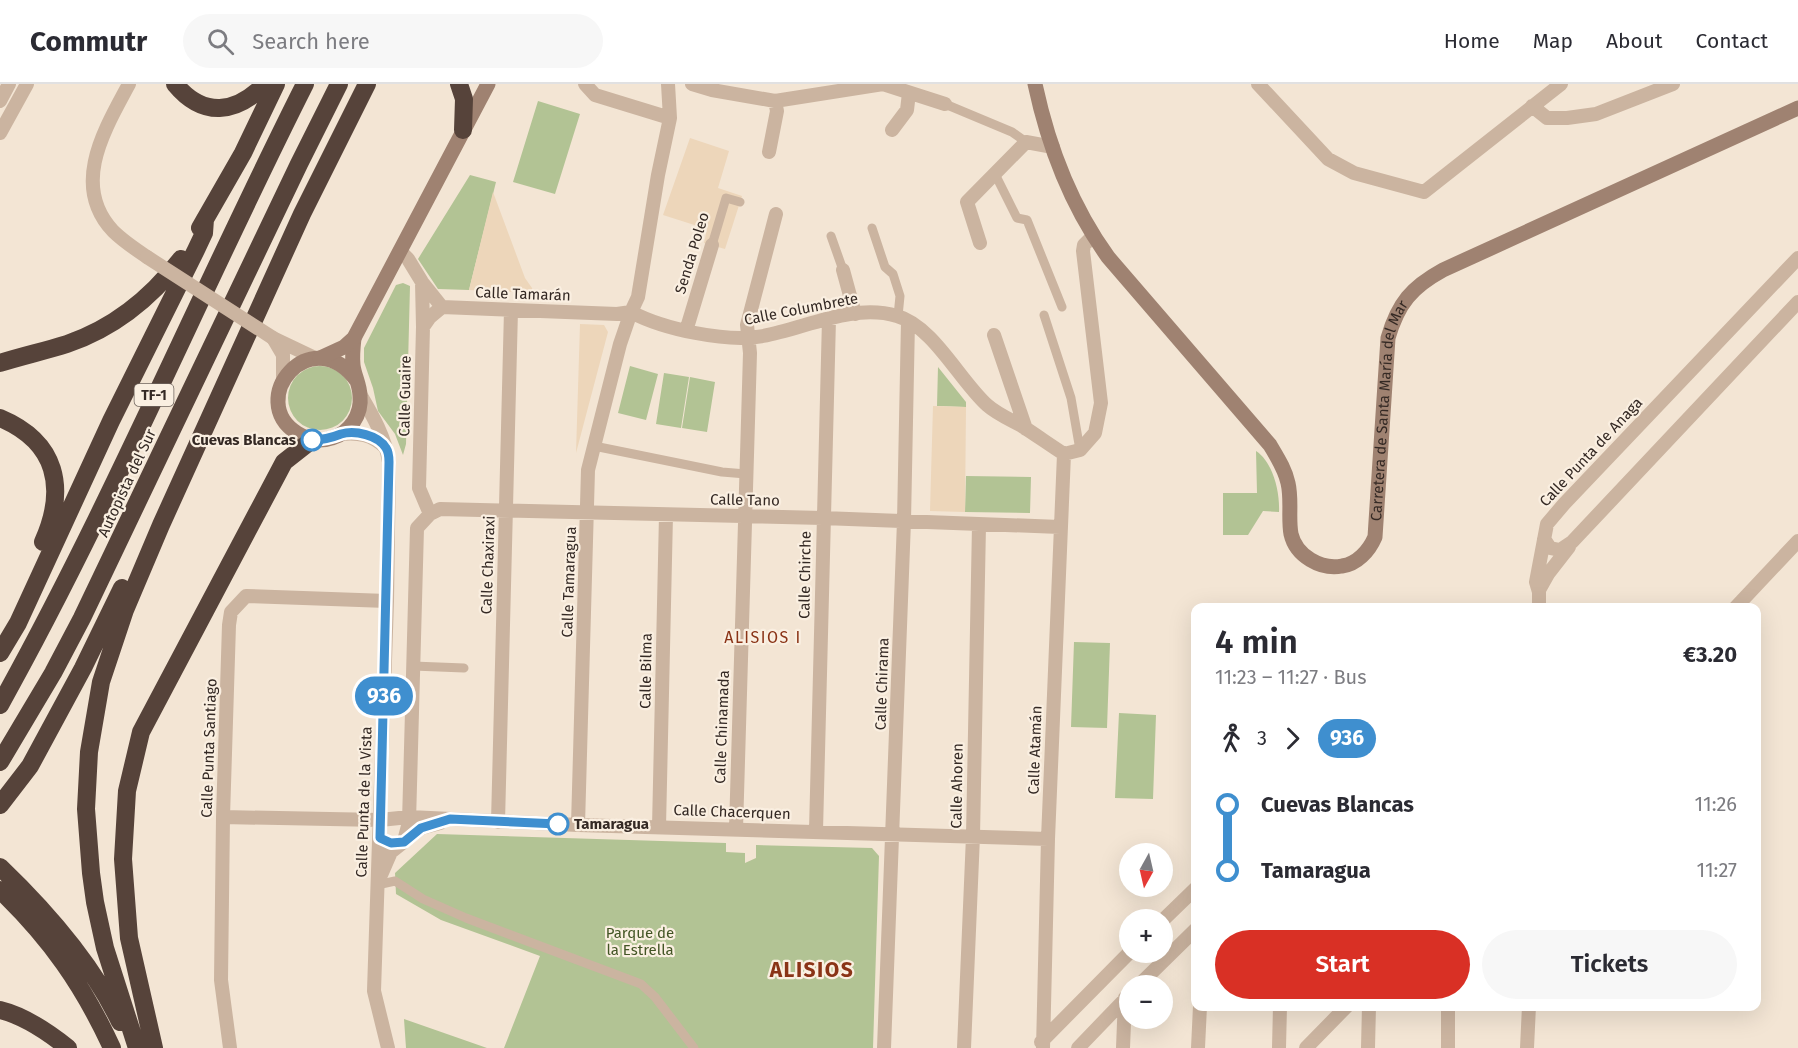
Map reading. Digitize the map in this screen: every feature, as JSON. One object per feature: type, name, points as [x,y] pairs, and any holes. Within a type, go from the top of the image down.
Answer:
[{"type":"highway","points":[[175,84],[197,104],[211,108],[227,106],[246,99],[265,84]]},
{"type":"highway","points":[[0,363],[68,344],[115,322],[135,308],[170,274],[183,257],[243,153],[276,84]]},
{"type":"highway","name":"Autopista del Sur","points":[[0,705],[31,650],[76,560],[268,156],[305,84]]},
{"type":"highway","name":"Autopista del Sur","points":[[0,762],[53,673],[82,618],[339,84]]},
{"type":"highway","points":[[135,1048],[99,923],[91,873],[86,809],[89,752],[101,682],[124,610],[161,525],[302,214],[367,84]]},
{"type":"highway","points":[[459,84],[464,99],[463,130]]},
{"type":"highway","points":[[0,652],[18,623],[111,421],[196,250],[204,233],[205,219]]},
{"type":"highway","points":[[0,418],[25,431],[44,451],[51,465],[56,496],[51,523],[0,638]]},
{"type":"highway","points":[[154,1048],[129,938],[123,859],[127,791],[141,732],[284,462],[312,440]]},
{"type":"highway","points":[[0,805],[30,766],[83,668],[141,550],[161,525]]},
{"type":"highway","points":[[0,867],[36,901],[65,937],[100,986],[135,1048]]},
{"type":"highway","points":[[0,890],[23,912],[77,980],[112,1048]]},
{"type":"highway","points":[[0,1010],[12,1013],[48,1032],[68,1048]]},
{"type":"main road","points":[[354,338],[353,367],[360,407],[356,419],[341,434],[324,440],[312,440],[294,431],[284,420],[279,408],[278,395],[283,380],[293,368],[303,362],[344,347],[354,338],[488,84]]},
{"type":"main road","name":"Carretera de Santa María del Mar","points":[[1035,84],[1040,108],[1067,184],[1093,236],[1108,257],[1270,446],[1281,463],[1288,482],[1291,499],[1291,534],[1297,547],[1315,563],[1335,567],[1352,563],[1366,552],[1375,537],[1388,338],[1398,310],[1415,288],[1443,270],[1798,108]]},
{"type":"main road","points":[[318,358],[340,364],[349,370],[358,388]]},
{"type":"street","points":[[0,101],[9,84]]},
{"type":"street","points":[[0,133],[27,84]]},
{"type":"street","points":[[129,84],[100,141],[93,167],[93,191],[102,215],[112,230],[147,257],[273,338],[318,358]]},
{"type":"street","points":[[585,84],[595,95],[670,118]]},
{"type":"street","points":[[624,313],[638,297],[670,118],[668,84]]},
{"type":"street","points":[[692,84],[712,90],[775,101],[883,84],[945,104],[1012,132],[1026,142],[1053,147]]},
{"type":"street","points":[[1258,84],[1328,159],[1354,173],[1424,192],[1561,84]]},
{"type":"street","points":[[1532,106],[1547,118],[1596,114],[1673,84]]},
{"type":"street","points":[[892,130],[908,110],[909,93]]},
{"type":"street","points":[[769,152],[777,111],[775,101]]},
{"type":"street","points":[[980,243],[967,202],[1026,142]]},
{"type":"street","points":[[995,174],[1017,218],[1027,220],[1062,307]]},
{"type":"street","name":"Senda Poleo","points":[[686,331],[726,198],[740,202]]},
{"type":"street","name":"Calle Chinamada","points":[[736,829],[750,353],[747,325],[776,214]]},
{"type":"street","points":[[872,228],[885,267],[893,274],[900,296],[903,318],[929,337],[987,405],[1064,454],[1080,450],[1095,433],[1101,403],[1083,251],[1084,245],[1093,236]]},
{"type":"street","points":[[831,236],[855,314]]},
{"type":"street","points":[[400,251],[442,307],[430,317],[423,327]]},
{"type":"street","name":"Calle Punta de Anaga","points":[[1539,603],[1536,582],[1547,524],[1798,258]]},
{"type":"street","points":[[390,269],[405,271],[420,279]]},
{"type":"street","name":"Calle Guaire","points":[[420,279],[423,327],[419,488],[430,514]]},
{"type":"street","points":[[1539,592],[1548,574],[1572,542],[1798,302]]},
{"type":"street","name":"Calle Tamarán","points":[[442,307],[624,313]]},
{"type":"street","name":"Calle Chaxiraxi","points":[[498,822],[511,310]]},
{"type":"street","name":"Calle Columbrete","points":[[624,313],[686,331],[748,338],[764,336],[809,322],[855,314],[879,313],[903,318]]},
{"type":"street","name":"Calle Tamaragua","points":[[579,825],[588,470],[620,344],[624,313]]},
{"type":"street","points":[[1044,315],[1071,398],[1080,450]]},
{"type":"street","name":"Calle Chirama","points":[[884,1048],[904,521],[903,318]]},
{"type":"street","name":"Calle Chirche","points":[[816,831],[829,319]]},
{"type":"street","points":[[994,335],[1026,429]]},
{"type":"street","points":[[273,338],[283,355],[283,380]]},
{"type":"street","name":"Calle Punta de la Vista","points":[[358,388],[377,423],[387,449],[390,480],[374,991],[388,1048]]},
{"type":"street","points":[[341,434],[367,435],[377,439],[387,449]]},
{"type":"street","points":[[594,446],[722,472],[746,474]]},
{"type":"street","name":"Calle Atamán","points":[[1040,1045],[1064,454]]},
{"type":"street","name":"Calle Tano","points":[[430,514],[440,509],[507,510],[1060,527]]},
{"type":"street","points":[[404,842],[409,817],[417,528],[430,514]]},
{"type":"street","name":"Calle Bilma","points":[[659,827],[666,515]]},
{"type":"street","name":"Calle Ahoren","points":[[964,1048],[973,836],[979,525]]},
{"type":"street","points":[[1544,539],[1550,548],[1560,550],[1572,542]]},
{"type":"street","points":[[1740,603],[1798,542]]},
{"type":"street","name":"Calle Punta Santiago","points":[[230,1048],[221,980],[223,818],[231,612],[246,596],[387,601]]},
{"type":"street","points":[[413,666],[464,668]]},
{"type":"street","name":"Calle Chacerquen","points":[[223,818],[380,820],[409,817],[579,825],[1048,839]]},
{"type":"street","points":[[377,885],[391,852],[421,828],[450,819]]},
{"type":"street","points":[[380,838],[391,843],[404,842]]},
{"type":"street","points":[[377,885],[395,881],[423,899],[466,918],[641,984],[656,997],[694,1048]]},
{"type":"street","points":[[1173,910],[1191,893]]},
{"type":"street","points":[[1149,975],[1191,934]]},
{"type":"street","points":[[1040,1045],[1120,963]]},
{"type":"street","points":[[1077,1048],[1119,1004]]},
{"type":"street","points":[[1198,1048],[1200,1011]]},
{"type":"street","points":[[1279,1048],[1280,1011]]},
{"type":"street","points":[[1306,1048],[1342,1011]]},
{"type":"street","points":[[1368,1048],[1369,1011]]},
{"type":"street","points":[[1448,1011],[1448,1048]]},
{"type":"street","points":[[1527,1048],[1529,1011]]},
{"type":"street","points":[[1123,1048],[1124,1029]]},
{"type":"street","points":[[680,1048],[687,1039]]},
{"type":"green space","points":[[538,101],[580,114],[555,194],[513,182]]},
{"type":"green space","points":[[470,175],[496,182],[469,290],[438,289],[418,259]]},
{"type":"green space","points":[[403,283],[410,286],[406,444],[403,455],[395,434],[378,411],[364,362],[364,348],[396,285]]},
{"type":"green space","points":[[320,366],[338,372],[346,380],[352,398],[346,416],[338,424],[320,430],[302,424],[294,416],[288,398],[294,380],[302,372]]},
{"type":"green space","points":[[630,366],[658,374],[646,420],[618,413]]},
{"type":"green space","points":[[938,367],[966,402],[966,407],[937,406]]},
{"type":"green space","points":[[664,373],[689,377],[681,428],[656,424]]},
{"type":"green space","points":[[690,377],[715,382],[707,432],[682,428]]},
{"type":"green space","points":[[1256,451],[1267,462],[1271,470],[1278,496],[1279,512],[1263,511],[1248,535],[1223,535],[1223,493],[1257,493]]},
{"type":"green space","points":[[966,476],[1031,477],[1030,513],[965,512]]},
{"type":"green space","points":[[1074,642],[1110,643],[1107,728],[1071,727]]},
{"type":"green space","points":[[1119,713],[1156,715],[1153,799],[1115,798]]},
{"type":"green space","name":"Parque de la Estrella","points":[[437,834],[726,843],[726,852],[745,853],[745,863],[756,858],[756,845],[872,848],[879,856],[873,1048],[504,1048],[540,956],[441,920],[396,894],[395,873]]},
{"type":"green space","points":[[404,1019],[487,1048],[406,1048]]},
{"type":"shaded area","points":[[690,138],[729,151],[718,188],[742,196],[725,249],[704,243],[707,229],[663,215]]},
{"type":"shaded area","points":[[493,192],[525,278],[533,293],[469,290]]},
{"type":"shaded area","points":[[580,324],[604,325],[608,332],[576,453]]},
{"type":"shaded area","points":[[933,406],[966,407],[965,512],[930,511]]},
{"type":"bus line","name":"936","points":[[312,440],[324,440],[341,434],[355,433],[377,439],[387,449],[390,480],[380,838],[391,843],[404,842],[421,828],[450,819],[558,824]]},
{"type":"place","name":"Cuevas Blancas","points":[[312,440]]},
{"type":"place","name":"Tamaragua","points":[[558,824]]},
{"type":"district","name":"ALISIOS I","points":[[763,637]]},
{"type":"district","name":"ALISIOS","points":[[812,970]]}]
